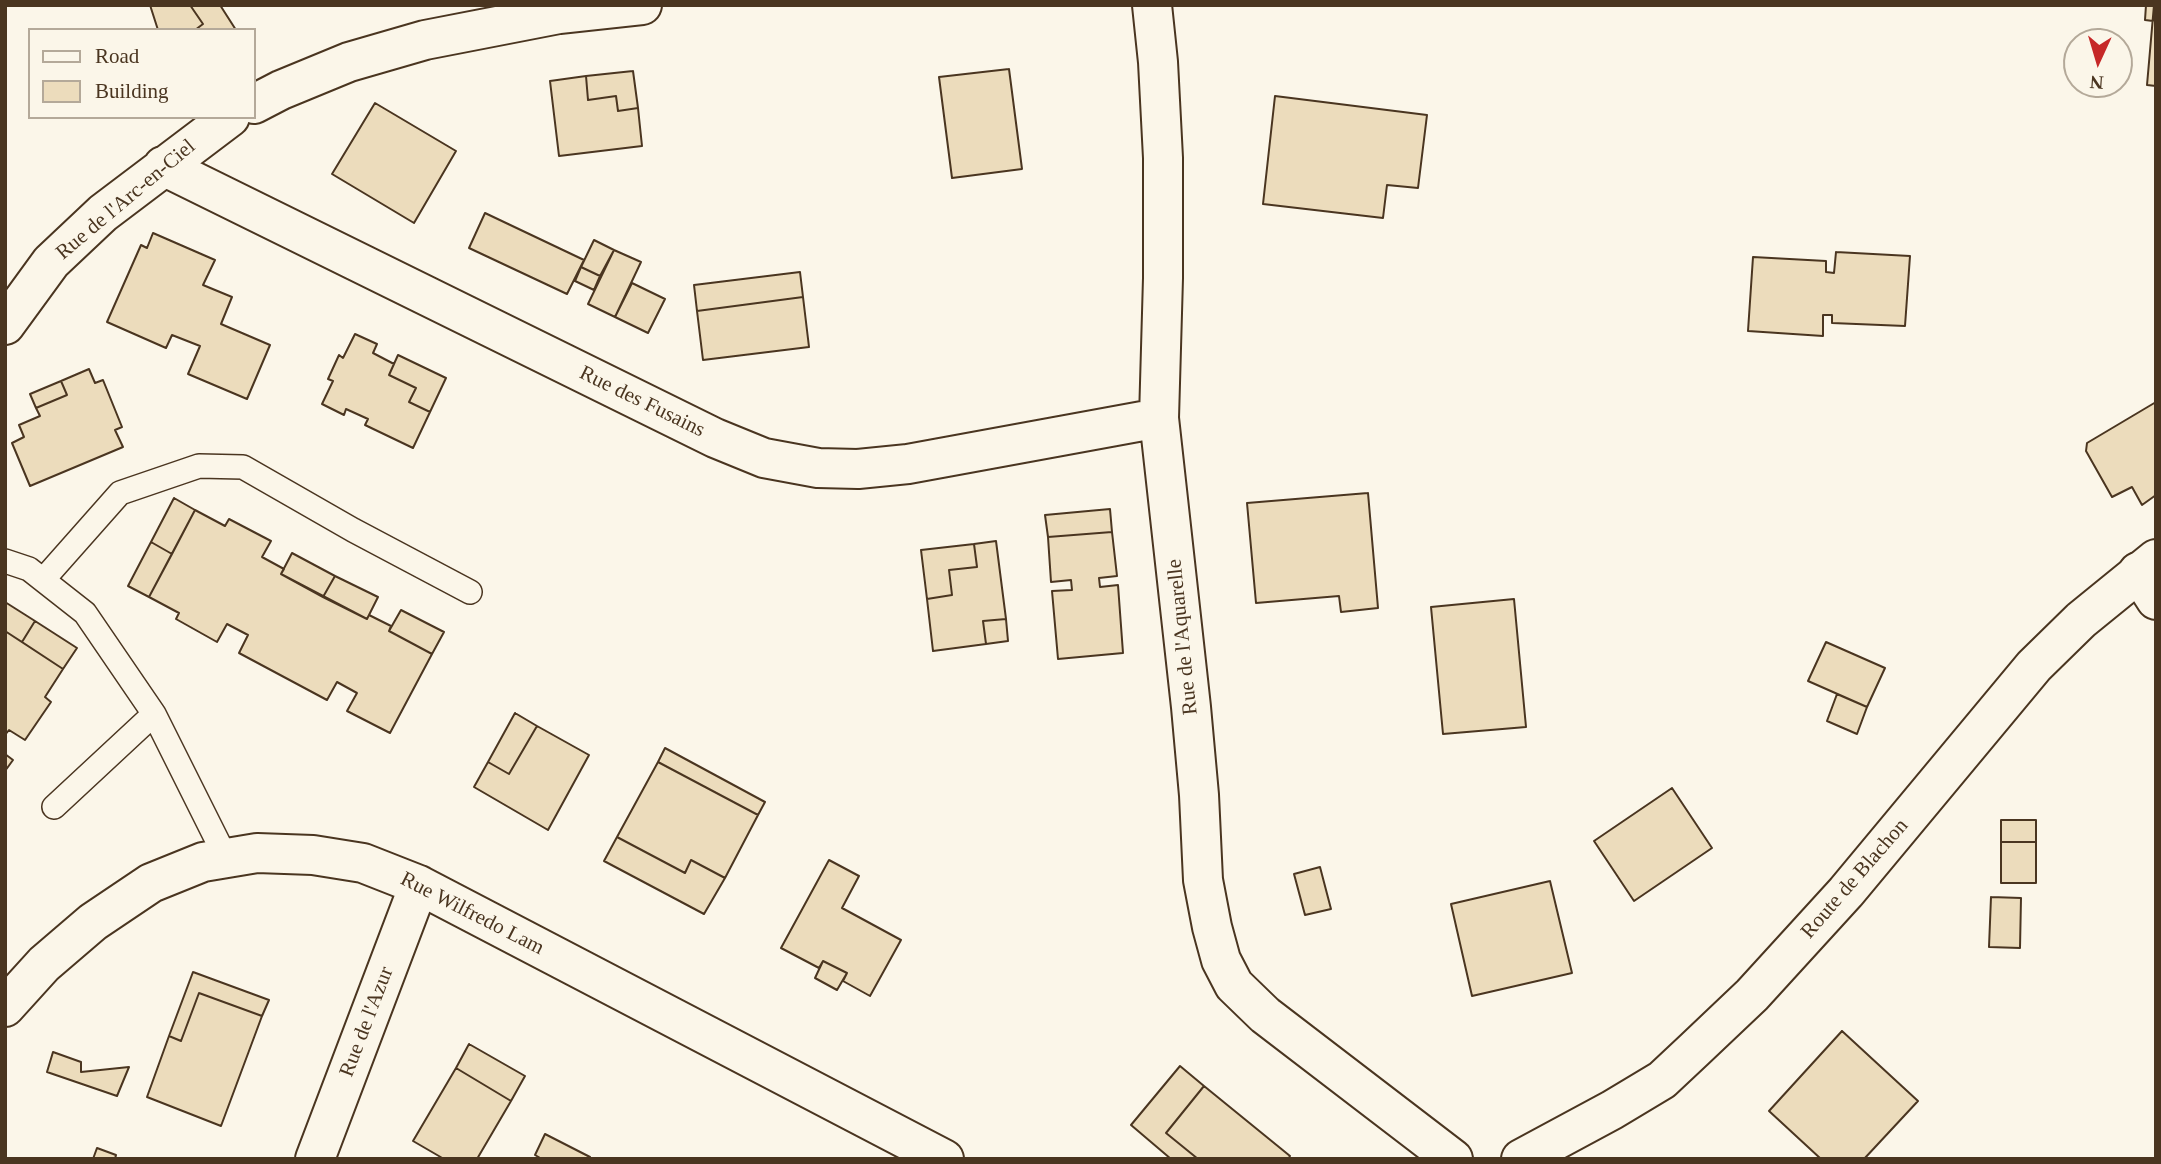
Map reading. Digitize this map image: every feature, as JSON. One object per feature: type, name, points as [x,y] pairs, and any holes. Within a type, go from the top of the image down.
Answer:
[{"type":"street","points":[[256,103],[349,62],[425,40],[559,14],[642,5]]},
{"type":"street","name":"Rue de l'Aquarelle","points":[[1152,5],[1163,158],[1163,278],[1158,418],[1191,707],[1203,880],[1212,928],[1221,960],[1234,985],[1265,1014],[1453,1159]]},
{"type":"street","name":"Rue de l'Arc-en-Ciel","points":[[5,325],[51,262],[103,213],[227,119]]},
{"type":"street","name":"Rue des Fusains","points":[[163,166],[715,438],[764,458],[818,468],[858,470],[908,464],[1158,418]]},
{"type":"street","name":"Route de Blachon","points":[[1521,1159],[1662,1080],[1752,995],[1846,892],[2034,666],[2081,620],[2150,577]]},
{"type":"street","name":"Rue Wilfredo Lam","points":[[5,1007],[44,964],[93,922],[151,883],[203,862],[257,853],[313,855],[363,863],[419,885],[930,1156]]},
{"type":"street","name":"Rue de l'Azur","points":[[315,1159],[419,885]]},
{"type":"lane","points":[[43,580],[120,493],[198,466],[243,467],[353,530],[470,592]]},
{"type":"lane","points":[[5,561],[29,569],[85,613],[154,714],[226,858]]},
{"type":"lane","points":[[54,807],[154,714]]},
{"type":"building","points":[[150,5],[190,5],[203,24],[198,28],[157,28]]},
{"type":"building","points":[[190,5],[220,5],[235,28],[198,28],[203,24]]},
{"type":"building","points":[[2146,5],[2154,5],[2153,21],[2145,20]]},
{"type":"building","points":[[2156,5],[2156,86],[2147,85]]},
{"type":"building","points":[[1009,69],[1022,169],[952,178],[939,77]]},
{"type":"building","points":[[633,71],[638,108],[618,111],[616,96],[588,100],[586,76]]},
{"type":"building","points":[[586,76],[588,100],[616,96],[618,111],[638,108],[642,146],[559,156],[550,81]]},
{"type":"building","points":[[1275,96],[1427,115],[1418,188],[1387,185],[1383,218],[1263,204]]},
{"type":"building","points":[[375,103],[456,151],[414,223],[332,174]]},
{"type":"building","points":[[485,213],[584,260],[567,294],[469,248]]},
{"type":"building","points":[[153,233],[215,260],[203,285],[232,297],[221,324],[270,345],[247,399],[188,374],[200,346],[172,335],[166,348],[107,322],[141,245],[147,248]]},
{"type":"building","points":[[594,240],[614,250],[600,276],[581,267]]},
{"type":"building","points":[[614,250],[641,262],[615,317],[588,304]]},
{"type":"building","points":[[1836,252],[1910,256],[1905,326],[1832,323],[1832,315],[1823,315],[1823,336],[1748,331],[1753,257],[1826,261],[1826,272],[1834,273]]},
{"type":"building","points":[[581,267],[600,276],[594,290],[575,281]]},
{"type":"building","points":[[800,272],[803,297],[697,311],[694,285]]},
{"type":"building","points":[[632,283],[665,299],[648,333],[615,317]]},
{"type":"building","points":[[803,297],[809,347],[703,360],[697,311]]},
{"type":"building","points":[[355,334],[377,344],[373,353],[394,364],[389,375],[416,388],[409,402],[430,412],[413,448],[365,425],[368,419],[346,409],[344,415],[322,404],[333,381],[328,379],[339,355],[343,358]]},
{"type":"building","points":[[398,355],[446,378],[430,412],[409,402],[416,388],[389,375]]},
{"type":"building","points":[[89,369],[95,383],[103,380],[122,427],[115,430],[123,447],[30,486],[12,443],[24,437],[19,425],[40,416],[36,408],[67,395],[61,381]]},
{"type":"building","points":[[61,381],[67,395],[36,408],[30,394]]},
{"type":"building","points":[[2156,402],[2156,495],[2142,505],[2132,487],[2112,497],[2086,451],[2087,443]]},
{"type":"building","points":[[1368,493],[1378,608],[1341,612],[1339,596],[1256,603],[1247,503]]},
{"type":"building","points":[[174,498],[195,510],[172,554],[151,542]]},
{"type":"building","points":[[1110,509],[1112,532],[1048,537],[1045,515]]},
{"type":"building","points":[[195,510],[225,526],[229,519],[271,541],[262,557],[284,569],[281,574],[367,619],[369,615],[391,626],[389,631],[432,654],[390,733],[347,711],[357,693],[337,682],[327,700],[239,653],[248,635],[227,624],[217,642],[176,619],[179,613],[149,597]]},
{"type":"building","points":[[1112,532],[1117,576],[1099,578],[1100,587],[1118,585],[1123,653],[1058,659],[1052,591],[1072,590],[1071,580],[1051,582],[1048,537]]},
{"type":"building","points":[[996,541],[1006,619],[983,621],[986,644],[933,651],[927,599],[952,595],[949,570],[977,567],[974,544]]},
{"type":"building","points":[[151,542],[172,554],[149,597],[128,586]]},
{"type":"building","points":[[974,544],[977,567],[949,570],[952,595],[927,599],[921,550]]},
{"type":"building","points":[[292,553],[335,576],[323,597],[281,574]]},
{"type":"building","points":[[335,576],[378,597],[367,619],[323,597]]},
{"type":"building","points":[[1514,599],[1526,727],[1443,734],[1431,607]]},
{"type":"building","points":[[5,602],[35,621],[22,642],[5,631]]},
{"type":"building","points":[[401,610],[444,632],[432,654],[389,631]]},
{"type":"building","points":[[1006,619],[1008,641],[986,644],[983,621]]},
{"type":"building","points":[[35,621],[77,648],[63,669],[22,642]]},
{"type":"building","points":[[5,631],[63,669],[45,697],[51,702],[25,740],[9,730],[5,735]]},
{"type":"building","points":[[1826,642],[1885,668],[1867,707],[1808,681]]},
{"type":"building","points":[[1837,694],[1867,707],[1857,734],[1827,721]]},
{"type":"building","points":[[515,713],[537,726],[509,774],[488,762]]},
{"type":"building","points":[[537,726],[589,755],[548,830],[474,787],[488,762],[509,774]]},
{"type":"building","points":[[665,748],[765,802],[758,815],[658,762]]},
{"type":"building","points":[[5,754],[13,760],[5,771]]},
{"type":"building","points":[[658,762],[758,815],[725,878],[691,860],[685,873],[617,837]]},
{"type":"building","points":[[1672,788],[1712,848],[1634,901],[1594,841]]},
{"type":"building","points":[[2001,820],[2036,820],[2036,842],[2001,842]]},
{"type":"building","points":[[617,837],[685,873],[691,860],[725,878],[704,914],[604,861]]},
{"type":"building","points":[[2001,842],[2036,842],[2036,883],[2001,883]]},
{"type":"building","points":[[829,860],[859,876],[842,908],[901,940],[870,996],[843,981],[847,973],[823,961],[819,968],[781,948]]},
{"type":"building","points":[[1320,867],[1331,909],[1305,915],[1294,874]]},
{"type":"building","points":[[1550,881],[1572,973],[1472,996],[1451,904]]},
{"type":"building","points":[[1991,897],[2021,898],[2020,948],[1989,947]]},
{"type":"building","points":[[823,961],[847,973],[837,990],[815,978]]},
{"type":"building","points":[[193,972],[269,1000],[262,1016],[199,993],[181,1041],[169,1036]]},
{"type":"building","points":[[199,993],[262,1016],[221,1126],[147,1097],[169,1036],[181,1041]]},
{"type":"building","points":[[1842,1031],[1918,1101],[1864,1159],[1821,1159],[1769,1111]]},
{"type":"building","points":[[469,1044],[525,1076],[511,1101],[456,1068]]},
{"type":"building","points":[[53,1052],[81,1062],[81,1072],[129,1067],[117,1096],[47,1072]]},
{"type":"building","points":[[1180,1066],[1204,1086],[1166,1133],[1198,1159],[1171,1159],[1131,1125]]},
{"type":"building","points":[[456,1068],[511,1101],[477,1159],[444,1159],[413,1141]]},
{"type":"building","points":[[1204,1086],[1290,1156],[1288,1159],[1198,1159],[1166,1133]]},
{"type":"building","points":[[545,1134],[590,1157],[589,1159],[542,1159],[535,1155]]},
{"type":"building","points":[[97,1148],[116,1155],[115,1159],[93,1159]]}]
